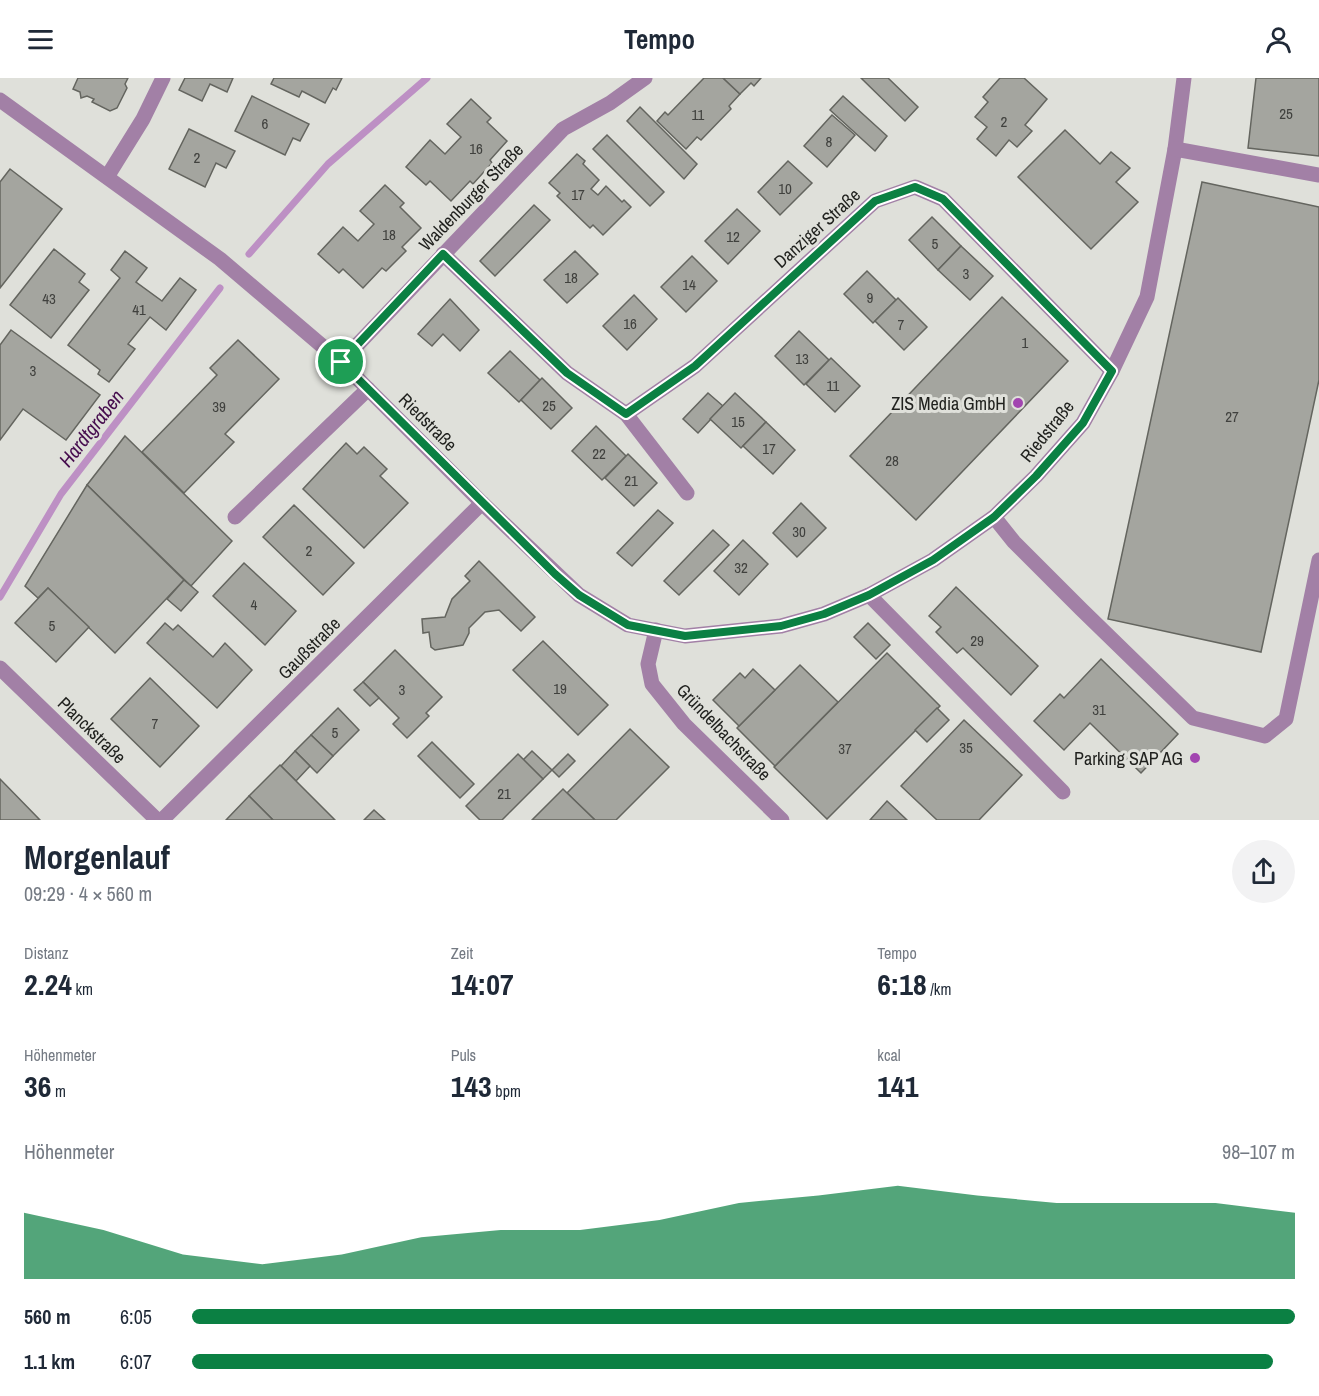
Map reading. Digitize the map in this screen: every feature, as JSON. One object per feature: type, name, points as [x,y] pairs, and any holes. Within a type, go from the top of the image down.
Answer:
[{"type":"street","points":[[107,177],[143,119],[163,78]]},
{"type":"street","name":"Waldenburger Straße","points":[[341,362],[563,129],[610,103],[645,78]]},
{"type":"street","name":"Riedstraße","points":[[0,100],[220,259],[341,362],[482,503],[579,595],[628,625],[685,636],[781,626],[824,614],[869,595],[933,560],[994,517],[1036,476],[1083,423],[1112,371],[1147,297],[1174,149],[1184,78]]},
{"type":"street","points":[[1174,149],[1319,175]]},
{"type":"street","name":"Danziger Straße","points":[[626,414],[695,366],[875,201],[915,187],[943,199],[1112,371]]},
{"type":"street","points":[[443,254],[567,373],[626,414],[687,493]]},
{"type":"street","points":[[235,517],[368,389]]},
{"type":"street","name":"Gaußstraße","points":[[162,820],[482,503]]},
{"type":"street","points":[[994,517],[1073,601],[1193,718],[1265,736],[1286,719],[1319,560]]},
{"type":"street","points":[[869,595],[1062,792]]},
{"type":"street","name":"Gründelbachstraße","points":[[656,630],[648,664],[652,684],[684,724],[782,820]]},
{"type":"street","name":"Planckstraße","points":[[0,668],[157,820]]},
{"type":"building","points":[[78,78],[128,78],[125,84],[127,88],[117,108],[110,111],[92,102],[94,99],[87,96],[81,98],[80,92],[73,89]]},
{"type":"building","points":[[185,78],[233,78],[227,92],[210,84],[202,101],[179,90]]},
{"type":"building","points":[[274,78],[342,78],[336,90],[333,88],[325,103],[302,91],[299,97],[271,84]]},
{"type":"building","points":[[704,78],[723,78],[740,94],[729,106],[731,109],[701,140],[697,137],[686,149],[657,121],[665,112],[668,115]]},
{"type":"building","points":[[723,78],[761,78],[754,86],[751,83],[740,94]]},
{"type":"building","points":[[861,78],[888,78],[918,107],[905,121]]},
{"type":"building","points":[[1000,78],[1024,78],[1047,99],[1025,125],[1032,131],[1017,147],[1009,140],[996,156],[977,139],[987,127],[975,117],[988,102],[983,97]]},
{"type":"building","points":[[1256,78],[1319,78],[1319,156],[1248,148]]},
{"type":"building","points":[[252,96],[309,124],[300,141],[293,138],[285,155],[235,131]]},
{"type":"building","points":[[843,96],[887,136],[875,151],[830,110]]},
{"type":"building","points":[[471,99],[491,118],[487,122],[507,141],[490,160],[492,163],[473,184],[470,181],[451,201],[430,181],[426,185],[406,167],[430,140],[445,154],[461,137],[447,124]]},
{"type":"building","points":[[640,107],[697,164],[684,179],[627,121]]},
{"type":"building","points":[[832,115],[855,135],[827,167],[804,146]]},
{"type":"building","points":[[189,129],[235,151],[226,168],[216,163],[205,187],[169,169]]},
{"type":"building","points":[[1065,130],[1100,164],[1111,152],[1130,168],[1116,182],[1138,202],[1091,249],[1018,177]]},
{"type":"building","points":[[607,135],[664,192],[650,206],[593,149]]},
{"type":"building","points":[[577,154],[585,161],[583,164],[599,180],[591,189],[598,195],[606,186],[622,202],[624,200],[631,207],[603,235],[593,225],[590,228],[557,196],[560,193],[549,183]]},
{"type":"building","points":[[788,161],[812,183],[780,215],[758,192]]},
{"type":"building","points":[[10,169],[62,209],[0,288],[0,182]]},
{"type":"building","points":[[1202,182],[1319,207],[1319,380],[1261,652],[1108,619]]},
{"type":"building","points":[[385,185],[404,203],[400,207],[421,228],[402,247],[406,251],[386,271],[382,268],[363,288],[343,269],[339,273],[318,254],[343,227],[358,241],[374,224],[360,211]]},
{"type":"building","points":[[534,205],[550,220],[495,276],[480,261]]},
{"type":"building","points":[[737,209],[760,231],[728,264],[705,241]]},
{"type":"building","points":[[932,217],[961,246],[938,270],[909,240]]},
{"type":"building","points":[[961,246],[993,276],[970,300],[938,270]]},
{"type":"building","points":[[54,249],[85,274],[79,282],[89,290],[51,338],[10,305]]},
{"type":"building","points":[[125,251],[147,268],[136,282],[162,301],[180,278],[196,290],[166,330],[150,317],[128,344],[135,349],[109,382],[98,374],[100,370],[68,345],[120,278],[111,270]]},
{"type":"building","points":[[575,251],[598,274],[567,303],[544,280]]},
{"type":"building","points":[[692,256],[717,281],[686,312],[661,287]]},
{"type":"building","points":[[867,271],[896,300],[873,323],[844,294]]},
{"type":"building","points":[[634,295],[657,319],[627,350],[603,326]]},
{"type":"building","points":[[1002,297],[1068,361],[916,520],[850,456]]},
{"type":"building","points":[[898,298],[927,327],[904,350],[875,321]]},
{"type":"building","points":[[450,299],[479,330],[460,351],[443,334],[432,346],[418,334]]},
{"type":"building","points":[[11,330],[100,395],[66,440],[23,409],[0,440],[0,345]]},
{"type":"building","points":[[799,331],[829,360],[804,385],[775,356]]},
{"type":"building","points":[[238,340],[279,379],[225,434],[234,442],[184,493],[142,452],[217,375],[210,368]]},
{"type":"building","points":[[510,351],[540,380],[519,402],[488,373]]},
{"type":"building","points":[[831,358],[860,386],[835,412],[806,384]]},
{"type":"building","points":[[542,378],[572,408],[551,429],[521,400]]},
{"type":"building","points":[[708,393],[723,406],[698,433],[683,419]]},
{"type":"building","points":[[735,393],[766,422],[741,448],[710,419]]},
{"type":"building","points":[[766,422],[795,450],[773,474],[743,446]]},
{"type":"building","points":[[596,426],[626,456],[602,480],[572,451]]},
{"type":"building","points":[[125,436],[232,541],[191,586],[87,485]]},
{"type":"building","points":[[346,443],[357,454],[364,447],[387,469],[380,476],[408,503],[364,548],[303,489]]},
{"type":"building","points":[[628,454],[657,483],[634,506],[605,478]]},
{"type":"building","points":[[87,485],[184,580],[115,653],[48,588],[38,598],[25,586]]},
{"type":"building","points":[[801,503],[826,528],[797,557],[773,533]]},
{"type":"building","points":[[294,505],[354,563],[323,595],[263,537]]},
{"type":"building","points":[[658,510],[673,523],[632,566],[617,553]]},
{"type":"building","points":[[713,530],[729,545],[679,595],[664,581]]},
{"type":"building","points":[[743,540],[768,564],[739,595],[714,571]]},
{"type":"building","points":[[479,561],[535,617],[521,631],[499,610],[485,612],[469,628],[463,645],[435,650],[431,647],[429,632],[423,633],[422,619],[445,617],[452,599],[470,581],[465,576]]},
{"type":"building","points":[[244,563],[296,611],[265,645],[213,596]]},
{"type":"building","points":[[184,580],[198,592],[181,611],[167,599]]},
{"type":"building","points":[[956,587],[1038,666],[1011,695],[963,648],[957,653],[936,632],[941,627],[929,616]]},
{"type":"building","points":[[48,588],[89,627],[56,662],[15,623]]},
{"type":"building","points":[[165,623],[173,630],[178,625],[213,657],[225,643],[252,670],[217,708],[147,643]]},
{"type":"building","points":[[868,623],[890,645],[876,659],[854,637]]},
{"type":"building","points":[[543,641],[608,705],[578,735],[513,670]]},
{"type":"building","points":[[395,650],[442,697],[426,713],[429,716],[407,738],[393,724],[399,718],[363,682]]},
{"type":"building","points":[[887,653],[940,706],[827,819],[774,767]]},
{"type":"building","points":[[1101,659],[1178,734],[1141,773],[1090,723],[1064,750],[1034,721],[1060,694],[1064,698]]},
{"type":"building","points":[[800,665],[838,702],[775,766],[737,728]]},
{"type":"building","points":[[753,669],[775,690],[739,726],[713,700],[740,673],[745,678]]},
{"type":"building","points":[[150,678],[199,726],[160,767],[111,719]]},
{"type":"building","points":[[363,682],[379,698],[370,706],[354,690]]},
{"type":"building","points":[[338,708],[359,730],[333,756],[311,735]]},
{"type":"building","points":[[937,708],[949,720],[927,742],[915,730]]},
{"type":"building","points":[[964,720],[1022,775],[979,820],[937,820],[901,786]]},
{"type":"building","points":[[630,729],[669,767],[616,820],[595,820],[567,793]]},
{"type":"building","points":[[311,735],[333,756],[317,773],[295,751]]},
{"type":"building","points":[[432,742],[474,784],[460,798],[418,756]]},
{"type":"building","points":[[295,751],[310,766],[296,781],[281,766]]},
{"type":"building","points":[[532,751],[552,770],[543,779],[523,760]]},
{"type":"building","points":[[518,754],[543,779],[502,820],[480,820],[466,806]]},
{"type":"building","points":[[568,754],[575,761],[559,777],[552,770]]},
{"type":"building","points":[[280,765],[335,820],[273,820],[249,796]]},
{"type":"building","points":[[0,779],[40,820],[0,820]]},
{"type":"building","points":[[563,789],[567,793],[595,820],[532,820]]},
{"type":"building","points":[[249,796],[273,820],[226,820]]},
{"type":"building","points":[[887,801],[907,820],[870,820]]},
{"type":"building","points":[[374,810],[385,820],[364,820]]},
{"type":"waterway","name":"Hardtgraben","points":[[249,254],[328,164],[427,78]]},
{"type":"waterway","name":"Hardtgraben","points":[[0,597],[61,494],[220,288]]},
{"type":"place","name":"ZIS Media GmbH","points":[[1018,403]]},
{"type":"place","name":"Parking SAP AG","points":[[1195,758]]},
{"type":"route","points":[[915,187],[943,199],[1112,371],[1083,423],[1036,476],[994,517],[933,560],[869,595],[824,614],[781,626],[685,636],[628,625],[579,595],[482,503],[341,362],[443,254],[567,373],[626,414],[695,366],[875,201],[915,187]]}]
